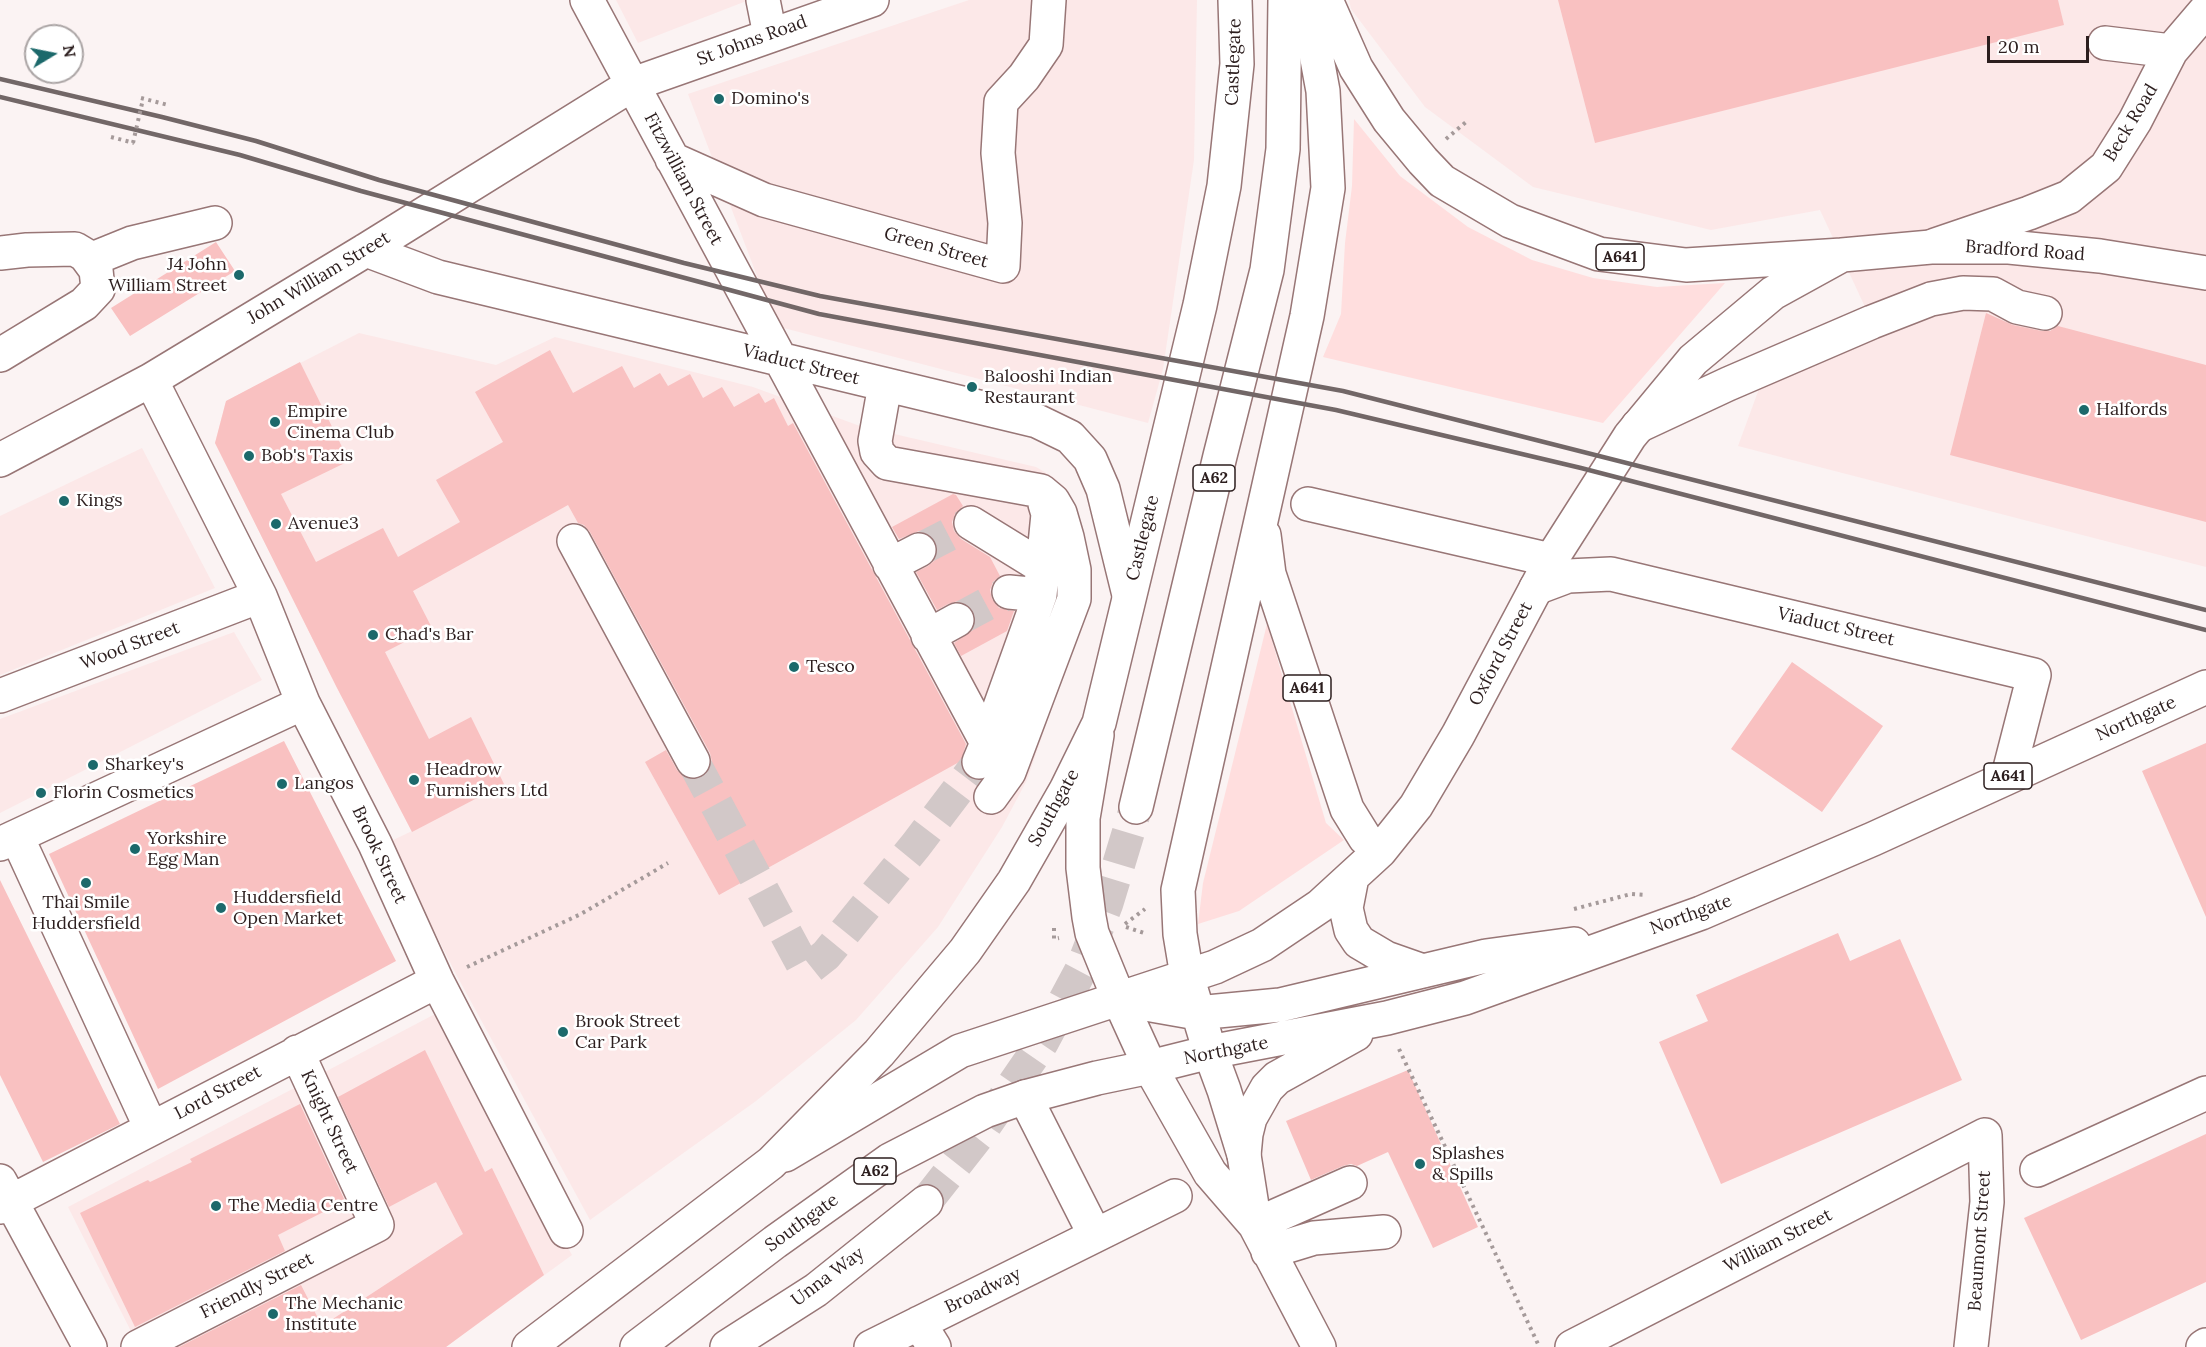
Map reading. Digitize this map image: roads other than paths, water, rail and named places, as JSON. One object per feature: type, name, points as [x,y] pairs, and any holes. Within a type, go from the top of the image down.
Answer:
[{"type":"main road","name":"Fitzwilliam Street","points":[[587,0],[928,636],[983,753],[1031,585]]},
{"type":"main road","points":[[763,0],[770,35]]},
{"type":"main road","name":"St Johns Road","points":[[633,84],[872,0]]},
{"type":"main road","name":"Green Street","points":[[672,159],[764,200],[1003,266],[1005,223],[998,153],[1001,102],[1024,76],[1046,45],[1049,0]]},
{"type":"main road","name":"Castlegate","points":[[1235,0],[1237,64],[1224,186],[1200,305],[1099,723],[1083,818],[1083,868],[1092,933],[1150,1067],[1210,1173],[1262,1239]]},
{"type":"main road","name":"A62","points":[[1136,807],[1267,270],[1283,149],[1285,0]]},
{"type":"main road","points":[[1306,0],[1323,91],[1328,188],[1307,316],[1178,890],[1180,934],[1187,976],[1244,1155],[1262,1239],[1319,1347]]},
{"type":"main road","name":"A641","points":[[1326,0],[1356,68],[1389,120],[1423,161],[1442,181],[1510,221],[1599,254],[1686,265],[1842,255]]},
{"type":"main road","name":"Beck Road","points":[[1931,247],[2069,197],[2106,167],[2135,121],[2171,51],[2206,10]]},
{"type":"main road","points":[[2105,43],[2171,51]]},
{"type":"main road","name":"John William Street","points":[[0,460],[151,380],[633,84]]},
{"type":"main road","points":[[90,260],[132,243],[215,223]]},
{"type":"main road","name":"Bradford Road","points":[[1842,255],[1931,247],[2032,250],[2100,256],[2206,273]]},
{"type":"main road","points":[[0,253],[75,249],[85,255],[96,270],[98,289],[84,304],[0,355]]},
{"type":"main road","name":"Viaduct Street","points":[[366,250],[438,277],[1036,421],[1070,437],[1090,459],[1103,489],[1129,595]]},
{"type":"main road","name":"Oxford Street","points":[[1119,999],[1215,967],[1262,945],[1320,906],[1380,851],[1416,806],[1458,735],[1551,560],[1630,436],[1693,360],[1773,292],[1842,255]]},
{"type":"main road","points":[[1638,426],[1767,367],[1931,299],[1963,293],[1993,294],[2017,307],[2045,313]]},
{"type":"main road","name":"Brook Street","points":[[151,380],[260,596],[303,703],[375,844],[437,981],[566,1231]]},
{"type":"main road","points":[[885,386],[875,441],[877,452],[887,463],[1041,491],[1053,501],[1060,513],[1074,570],[1074,600],[1009,772],[991,797]]},
{"type":"main road","points":[[1031,585],[1048,514],[1041,491]]},
{"type":"main road","points":[[1308,504],[1551,560]]},
{"type":"main road","name":"A641","points":[[1261,513],[1269,574],[1347,809],[1365,838],[1380,851]]},
{"type":"main road","points":[[972,523],[1031,585]]},
{"type":"main road","points":[[574,541],[693,761]]},
{"type":"main road","points":[[890,565],[919,550]]},
{"type":"main road","name":"Viaduct Street","points":[[1536,588],[1568,576],[1611,574],[2034,675],[2008,776]]},
{"type":"main road","name":"Wood Street","points":[[0,696],[260,596]]},
{"type":"main road","points":[[928,636],[957,620]]},
{"type":"main road","name":"Northgate","points":[[1150,1067],[1210,1052],[1387,1018],[1465,998],[1712,909],[1873,839],[2206,687]]},
{"type":"main road","points":[[151,1128],[8,840],[303,703]]},
{"type":"main road","name":"Southgate","points":[[771,1163],[879,1053],[965,951],[1026,859],[1066,790],[1099,723]]},
{"type":"main road","points":[[1352,877],[1346,908],[1351,930],[1359,942],[1386,958],[1423,971]]},
{"type":"main road","name":"A641","points":[[1119,999],[1197,1012],[1280,1005],[1486,956],[1635,935]]},
{"type":"main road","name":"Lord Street","points":[[3,1196],[151,1128],[437,981]]},
{"type":"main road","name":"Southgate","points":[[529,1347],[771,1163],[960,1051],[1119,999]]},
{"type":"main road","points":[[1244,1155],[1250,1118],[1272,1083],[1387,1018]]},
{"type":"main road","name":"Knight Street","points":[[297,1052],[377,1225]]},
{"type":"main road","name":"Southgate","points":[[637,1347],[775,1242],[890,1160],[985,1111],[1025,1097],[1150,1067]]},
{"type":"main road","points":[[2037,1170],[2206,1093]]},
{"type":"main road","points":[[1025,1097],[1095,1235]]},
{"type":"main road","name":"William Street","points":[[1572,1347],[1985,1135]]},
{"type":"main road","name":"Beaumont Street","points":[[1971,1347],[1987,1202],[1985,1135]]},
{"type":"main road","points":[[1262,1239],[1350,1184]]},
{"type":"main road","points":[[3,1196],[90,1347]]},
{"type":"main road","name":"Broadway","points":[[871,1347],[926,1335],[1095,1235],[1175,1196]]},
{"type":"main road","name":"Unna Way","points":[[727,1347],[816,1290],[926,1202]]},
{"type":"main road","name":"Friendly Street","points":[[138,1347],[377,1225]]},
{"type":"main road","points":[[1262,1239],[1314,1238],[1384,1232]]},
{"type":"tunnel","points":[[919,550],[971,523]]},
{"type":"tunnel","points":[[957,620],[1009,592]]},
{"type":"tunnel","points":[[693,761],[806,971],[826,955],[916,845],[979,762]]},
{"type":"tunnel","points":[[926,1202],[978,1136],[1042,1043],[1082,968],[1107,903],[1136,807]]},
{"type":"railway","points":[[0,79],[256,141],[379,180],[684,263],[820,296],[1343,391],[2206,610]]},
{"type":"railway","points":[[0,97],[240,155],[361,191],[819,314],[1336,410],[1581,468],[2206,630]]},
{"type":"place","name":"Domino's","points":[[719,99]]},
{"type":"place","name":"J4 John William Street","points":[[239,275]]},
{"type":"place","name":"Balooshi Indian Restaurant","points":[[972,387]]},
{"type":"place","name":"Halfords","points":[[2084,410]]},
{"type":"place","name":"Empire Cinema Club","points":[[275,422]]},
{"type":"place","name":"Bob's Taxis","points":[[249,456]]},
{"type":"place","name":"Kings","points":[[64,501]]},
{"type":"place","name":"Avenue3","points":[[276,524]]},
{"type":"place","name":"Chad's Bar","points":[[373,635]]},
{"type":"place","name":"Tesco","points":[[794,667]]},
{"type":"place","name":"Sharkey's","points":[[93,765]]},
{"type":"place","name":"Headrow Furnishers Ltd","points":[[414,780]]},
{"type":"place","name":"Langos","points":[[282,784]]},
{"type":"place","name":"Florin Cosmetics","points":[[41,793]]},
{"type":"place","name":"Yorkshire Egg Man","points":[[135,849]]},
{"type":"place","name":"Thai Smile Huddersfield","points":[[86,883]]},
{"type":"place","name":"Huddersfield Open Market","points":[[221,908]]},
{"type":"place","name":"Brook Street Car Park","points":[[563,1032]]},
{"type":"place","name":"Splashes & Spills","points":[[1420,1164]]},
{"type":"place","name":"The Media Centre","points":[[216,1206]]},
{"type":"place","name":"The Mechanic Institute","points":[[273,1314]]}]
